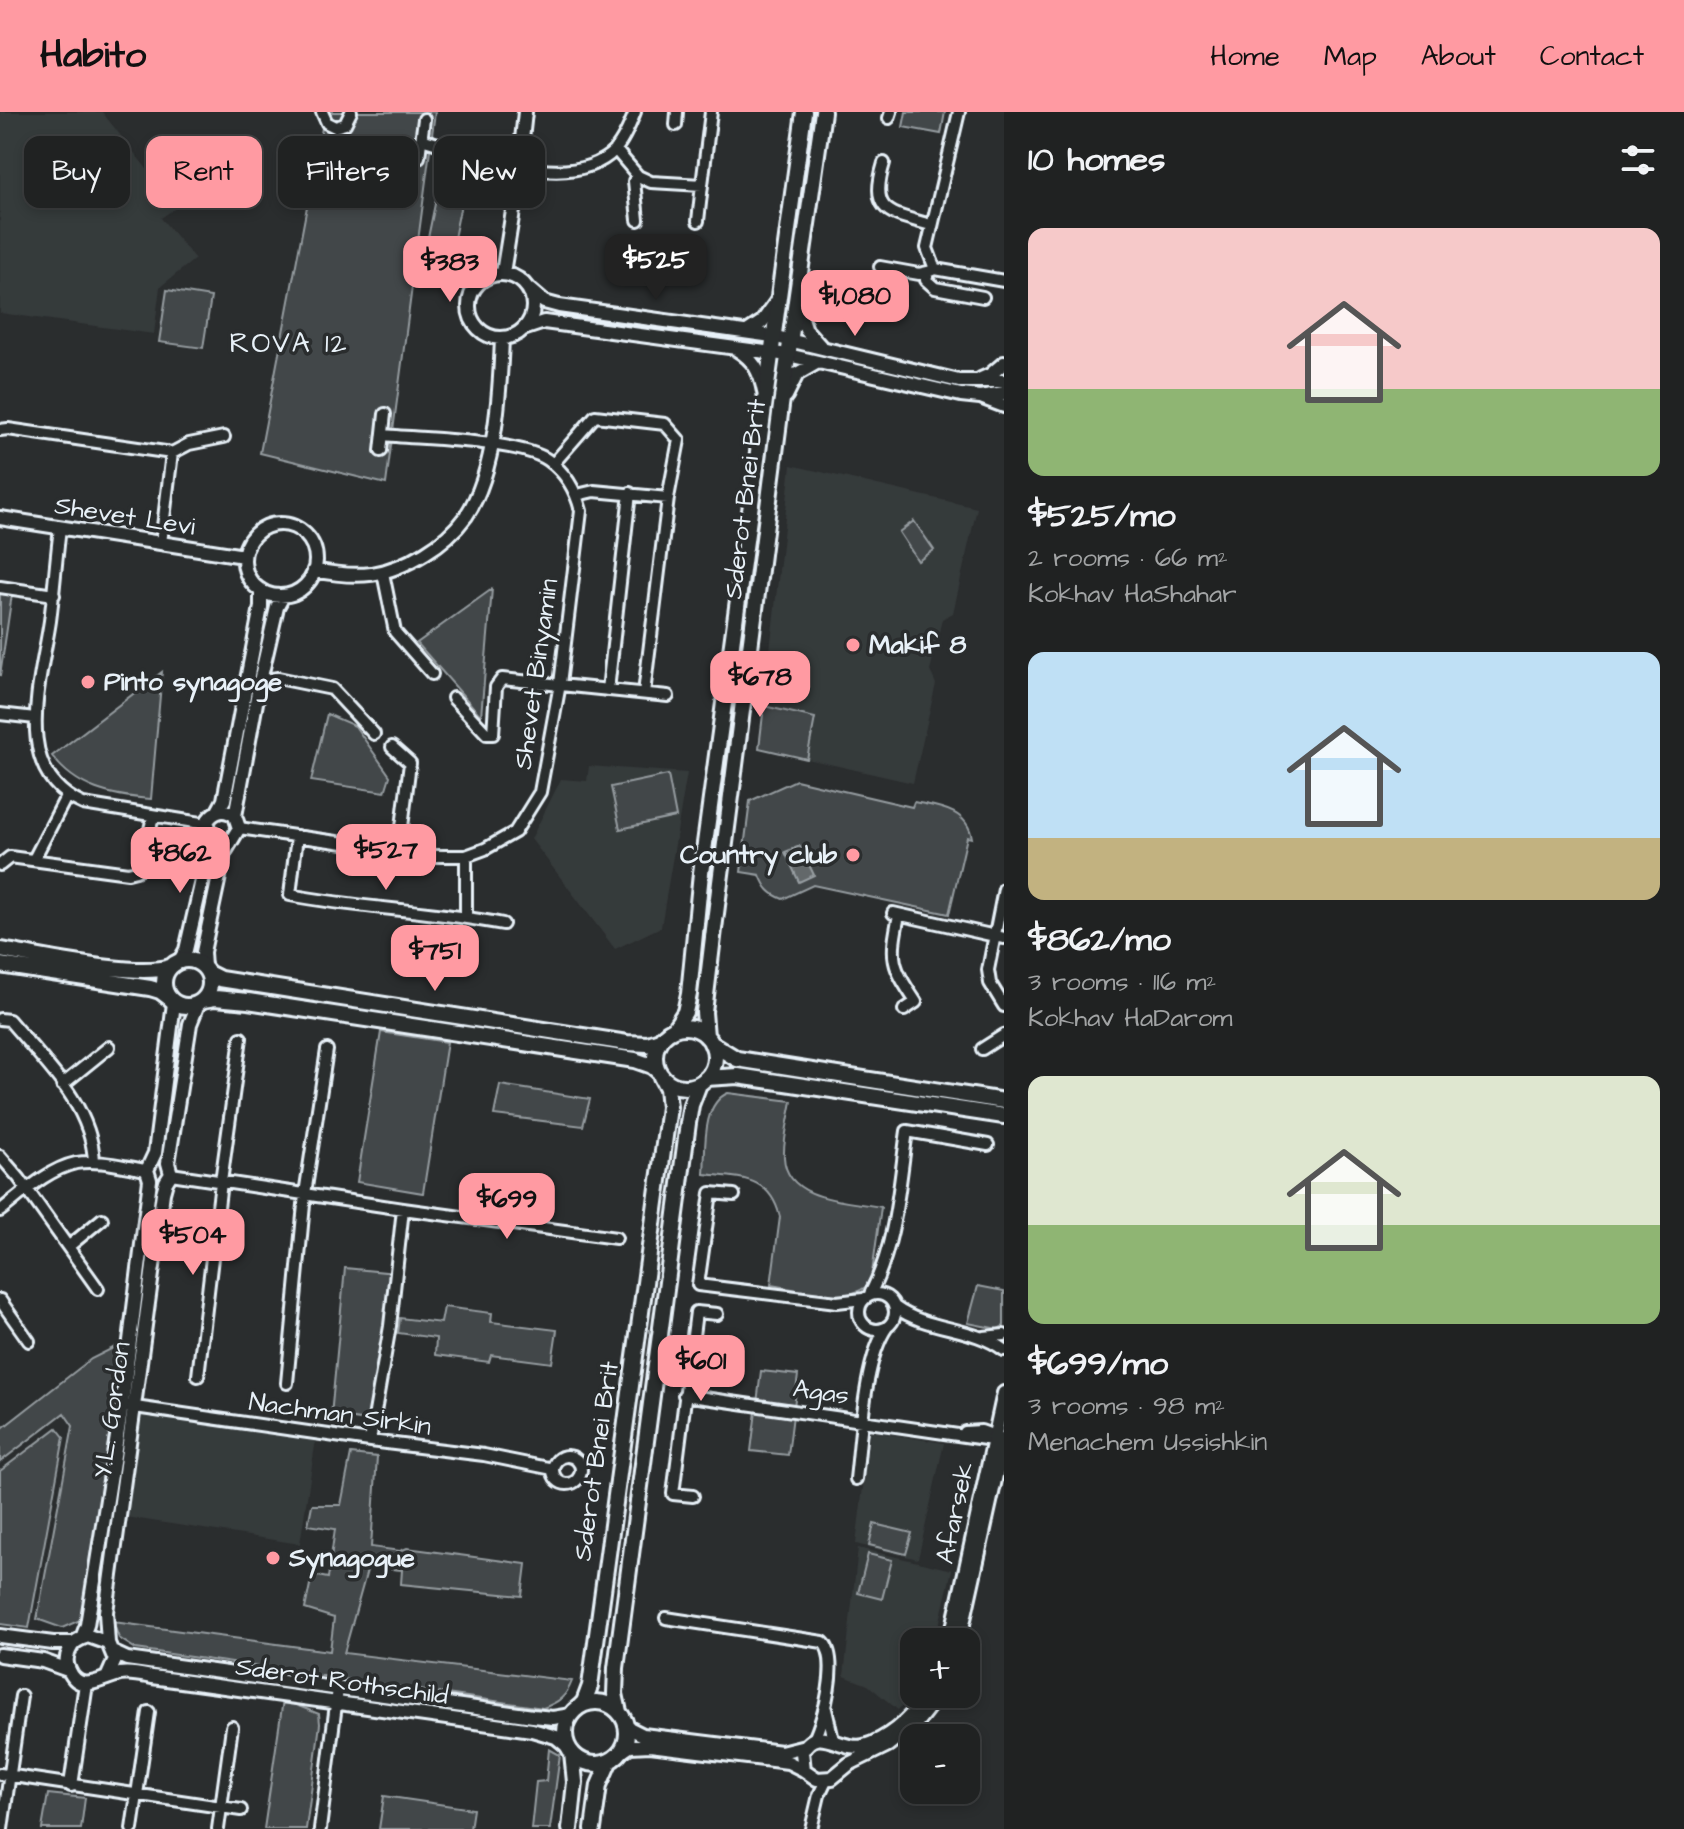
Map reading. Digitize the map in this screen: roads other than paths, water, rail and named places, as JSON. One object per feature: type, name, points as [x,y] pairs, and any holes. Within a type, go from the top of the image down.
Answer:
[{"type":"main road","name":"Sderot Bnei Brit","points":[[674,1029],[685,1012],[689,994],[701,873],[804,112]]},
{"type":"main road","name":"Sderot Bnei Brit","points":[[709,1040],[704,1012],[781,406],[823,112]]},
{"type":"main road","points":[[0,950],[135,970],[161,970],[192,961],[220,979],[627,1043],[648,1044],[660,1040],[674,1029],[691,1028],[737,1059],[1004,1101]]},
{"type":"main road","points":[[0,965],[150,988],[186,1007],[215,998],[248,1001],[620,1057],[645,1063],[679,1087],[738,1076],[1004,1116]]},
{"type":"main road","points":[[171,1000],[164,979],[175,965]]},
{"type":"main road","points":[[201,1002],[210,987],[206,970]]},
{"type":"main road","points":[[660,1040],[655,1055],[660,1074]]},
{"type":"main road","points":[[703,1081],[715,1062],[709,1040]]},
{"type":"main road","name":"Sderot Bnei Brit","points":[[575,1711],[584,1702],[590,1686],[669,1107],[667,1088],[660,1074]]},
{"type":"main road","name":"Sderot Bnei Brit","points":[[619,1712],[615,1682],[620,1636],[688,1123],[703,1081]]},
{"type":"main road","points":[[570,1829],[575,1782],[565,1730],[575,1711],[600,1702],[619,1712],[627,1727],[627,1740],[599,1785],[593,1829]]},
{"type":"main road","points":[[570,1750],[578,1759],[593,1764],[615,1757]]},
{"type":"street","points":[[322,112],[324,120],[335,127],[345,124],[351,112]]},
{"type":"street","points":[[523,136],[525,112]]},
{"type":"street","points":[[545,169],[576,170],[602,159],[615,149],[635,112]]},
{"type":"street","points":[[676,125],[677,112]]},
{"type":"street","points":[[698,221],[711,112]]},
{"type":"street","points":[[959,112],[931,225],[927,248],[932,271],[926,280],[935,288],[983,297]]},
{"type":"street","points":[[419,157],[424,119]]},
{"type":"street","points":[[421,139],[434,143]]},
{"type":"street","points":[[615,149],[638,176],[651,182],[702,185]]},
{"type":"street","points":[[884,163],[877,186],[880,201],[890,214],[931,225]]},
{"type":"street","points":[[638,176],[634,181],[638,220]]},
{"type":"street","points":[[503,273],[514,208]]},
{"type":"street","points":[[880,267],[919,274],[932,271],[1004,281]]},
{"type":"street","points":[[1004,381],[975,382],[935,376],[822,348],[790,348],[770,352],[544,322],[502,338],[481,332],[469,314],[468,303],[474,287],[487,276],[503,273],[514,275],[544,302],[772,336],[790,348],[821,362],[940,391],[980,397],[1004,406]]},
{"type":"street","points":[[523,329],[533,311],[530,290]]},
{"type":"street","points":[[747,332],[762,322],[779,299]]},
{"type":"street","points":[[797,304],[806,330],[822,348]]},
{"type":"street","points":[[314,570],[339,574],[383,573],[402,567],[436,546],[465,517],[476,498],[490,445],[502,338]]},
{"type":"street","points":[[733,348],[749,358],[759,372],[765,396]]},
{"type":"street","points":[[781,406],[797,374],[811,364],[821,362]]},
{"type":"street","points":[[975,382],[1004,363]]},
{"type":"street","points":[[980,397],[1004,393]]},
{"type":"street","points":[[381,451],[385,414]]},
{"type":"street","points":[[553,464],[595,416],[665,424],[679,440],[668,498],[644,693]]},
{"type":"street","points":[[0,430],[172,453],[189,444],[224,437]]},
{"type":"street","points":[[383,435],[507,446],[553,464],[577,495],[594,491],[668,498]]},
{"type":"street","points":[[161,543],[172,453]]},
{"type":"street","points":[[608,690],[630,493]]},
{"type":"street","name":"Shevet Binyamin","points":[[237,822],[297,836],[435,856],[466,856],[515,832],[540,792],[560,684],[581,511],[577,495]]},
{"type":"street","name":"Shevet Levi","points":[[0,518],[244,556]]},
{"type":"street","points":[[60,528],[54,595],[35,718],[41,760],[48,777],[66,797],[83,804],[153,816],[208,831],[219,843],[236,837],[260,681],[277,607],[283,596],[305,586],[314,570],[316,557],[305,534],[282,524],[261,529],[247,545],[244,556],[247,576],[261,590],[283,596]]},
{"type":"street","points":[[383,573],[395,632],[432,674]]},
{"type":"street","points":[[0,587],[54,595]]},
{"type":"street","points":[[175,965],[186,950],[210,816],[218,811],[224,800],[261,607],[261,590]]},
{"type":"street","points":[[264,665],[278,678]]},
{"type":"street","points":[[260,681],[278,678],[332,689],[374,734]]},
{"type":"street","points":[[453,698],[487,734],[493,734],[496,687],[502,679],[668,696]]},
{"type":"street","points":[[0,714],[35,718]]},
{"type":"street","points":[[392,747],[410,763],[399,851]]},
{"type":"street","points":[[34,859],[66,797]]},
{"type":"street","points":[[218,811],[227,811],[237,822]]},
{"type":"street","points":[[0,865],[10,857],[93,870],[136,871],[142,866],[153,816]]},
{"type":"street","points":[[297,836],[290,895],[367,908],[466,917],[503,924]]},
{"type":"street","points":[[206,970],[203,952],[229,842]]},
{"type":"street","points":[[466,856],[466,917]]},
{"type":"street","points":[[1004,889],[999,937],[988,973],[990,983],[1004,1006]]},
{"type":"street","points":[[904,1010],[916,1002],[897,975],[894,963],[896,914],[999,937]]},
{"type":"street","name":"Y.L. Gordon","points":[[78,1640],[89,1615],[122,1405],[171,1000]]},
{"type":"street","name":"Y.L. Gordon","points":[[111,1648],[106,1612],[190,1024],[201,1002]]},
{"type":"street","points":[[0,1019],[9,1020],[62,1085],[89,1128],[94,1162]]},
{"type":"street","points":[[982,1049],[1004,1035]]},
{"type":"street","points":[[198,1376],[241,1038]]},
{"type":"street","points":[[62,1085],[109,1047]]},
{"type":"street","points":[[287,1383],[305,1194],[327,1050]]},
{"type":"street","points":[[859,1314],[883,1269],[895,1217],[907,1131],[988,1145]]},
{"type":"street","points":[[0,1156],[98,1289]]},
{"type":"street","points":[[150,1170],[161,1159],[168,1173]]},
{"type":"street","points":[[0,1211],[27,1190],[77,1163],[94,1162],[150,1170],[159,1184],[168,1173]]},
{"type":"street","points":[[168,1173],[616,1238]]},
{"type":"street","points":[[734,1195],[711,1193],[698,1285],[837,1302],[881,1294],[917,1321],[982,1337],[1004,1350]]},
{"type":"street","points":[[370,1441],[390,1326],[403,1209]]},
{"type":"street","points":[[68,1247],[102,1219]]},
{"type":"street","points":[[856,1479],[872,1359],[879,1338],[894,1317],[883,1269]]},
{"type":"street","points":[[0,1300],[29,1341]]},
{"type":"street","points":[[837,1302],[859,1314],[865,1326],[872,1359]]},
{"type":"street","points":[[693,1496],[673,1494],[684,1395],[696,1312],[717,1314]]},
{"type":"street","points":[[865,1326],[873,1330],[917,1321]]},
{"type":"street","points":[[982,1337],[1004,1335]]},
{"type":"street","name":"Afarsek","points":[[962,1628],[999,1439],[1004,1393]]},
{"type":"street","name":"Agas","points":[[684,1395],[951,1433],[973,1431],[999,1439]]},
{"type":"street","name":"Nachman Sirkin","points":[[122,1405],[484,1455],[553,1469]]},
{"type":"street","name":"Afarsek","points":[[953,1628],[999,1439]]},
{"type":"street","points":[[666,1618],[823,1642],[831,1653],[825,1703],[801,1759],[816,1806]]},
{"type":"street","points":[[0,1636],[53,1643],[95,1637],[111,1648],[114,1667],[101,1682],[86,1684],[68,1670],[43,1661],[0,1655]]},
{"type":"street","points":[[68,1670],[67,1656],[78,1640]]},
{"type":"street","name":"Sderot Rothschild","points":[[111,1648],[127,1659],[532,1730],[556,1737],[570,1750]]},
{"type":"street","name":"Sderot Rothschild","points":[[107,1678],[131,1674],[553,1718],[575,1711]]},
{"type":"street","points":[[71,1785],[86,1684]]},
{"type":"street","points":[[320,1829],[337,1695]]},
{"type":"street","points":[[2,1829],[4,1774],[21,1696]]},
{"type":"street","points":[[825,1703],[836,1742],[844,1756],[841,1769]]},
{"type":"street","points":[[627,1727],[643,1735],[781,1752],[821,1737],[859,1747],[883,1738],[916,1708]]},
{"type":"street","points":[[615,1757],[635,1745],[650,1745],[788,1762],[826,1780],[896,1739],[917,1722],[928,1708]]},
{"type":"street","points":[[132,1829],[149,1712]]},
{"type":"street","points":[[218,1829],[232,1727]]},
{"type":"street","points":[[4,1774],[241,1810]]},
{"type":"street","points":[[811,1829],[826,1780]]},
{"type":"place","name":"Makif 8","points":[[853,645]]},
{"type":"place","name":"Pinto synagoge","points":[[88,682]]},
{"type":"place","name":"Country club","points":[[853,855]]},
{"type":"place","name":"Synagogue","points":[[273,1558]]},
{"type":"district","name":"ROVA 12","points":[[289,343]]}]
